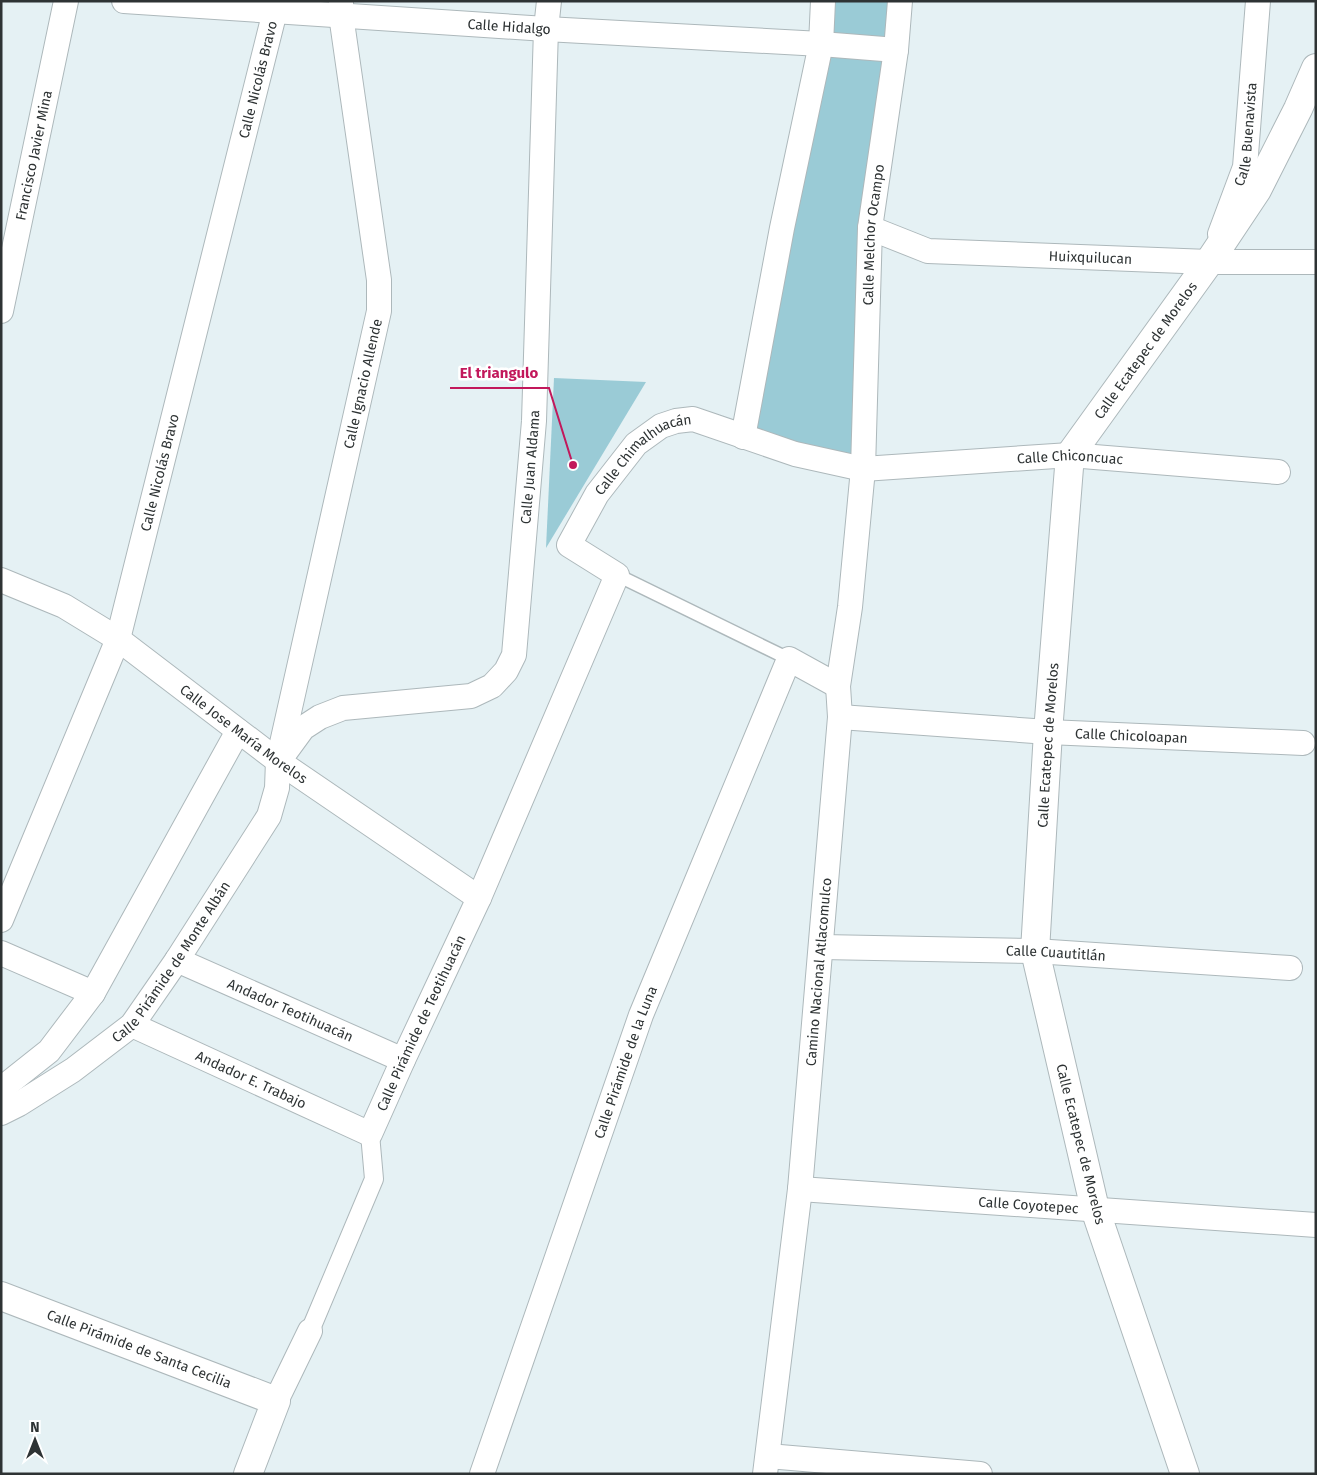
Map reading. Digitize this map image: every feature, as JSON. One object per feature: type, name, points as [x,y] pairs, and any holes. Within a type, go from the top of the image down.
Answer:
[{"type":"street","name":"Francisco Javier Mina","points":[[1,310],[66,1]]},
{"type":"street","name":"Calle Juan Aldama","points":[[278,761],[303,728],[320,717],[343,708],[470,696],[492,686],[506,672],[514,655],[534,421],[546,29],[549,1]]},
{"type":"street","points":[[743,437],[782,228],[821,44],[823,1]]},
{"type":"street","name":"Calle Melchor Ocampo","points":[[863,469],[870,228],[896,50],[900,1]]},
{"type":"street","name":"Calle Buenavista","points":[[1209,262],[1245,167],[1258,1]]},
{"type":"street","name":"Calle Hidalgo","points":[[136,2],[275,11],[341,8],[546,29],[896,50]]},
{"type":"street","name":"Calle Ignacio Allende","points":[[278,761],[379,311],[380,280],[341,8]]},
{"type":"street","name":"Calle Nicolás Bravo","points":[[1,920],[118,639],[275,11]]},
{"type":"street","name":"Calle Ecatepec de Morelos","points":[[1185,1474],[1095,1210],[1035,951],[1048,732],[1070,456],[1209,262],[1257,190],[1298,109],[1316,68]]},
{"type":"street","name":"Huixquilucan","points":[[870,228],[928,252],[1209,262],[1316,262]]},
{"type":"street","name":"Calle Chimalhuacán","points":[[617,575],[569,545],[597,494],[636,444],[661,426],[676,421],[693,419],[795,454],[863,469]]},
{"type":"street","name":"Calle Chiconcuac","points":[[863,469],[1070,456],[1278,472]]},
{"type":"street","name":"Camino Nacional Atlacomulco","points":[[766,1465],[800,1189],[840,717],[838,686],[850,607],[863,469]]},
{"type":"street","name":"Calle Pirámide de Teotihuacán","points":[[248,1474],[276,1401],[310,1331],[374,1179],[370,1134],[479,898],[617,575]]},
{"type":"street","name":"Calle Jose María Morelos","points":[[1,580],[64,606],[118,639],[278,761],[479,898]]},
{"type":"street","points":[[789,659],[838,686]]},
{"type":"street","name":"Calle Pirámide de la Luna","points":[[482,1474],[641,1014],[789,659]]},
{"type":"street","name":"Calle Chicoloapan","points":[[840,717],[1048,732],[1304,743]]},
{"type":"street","points":[[1,1089],[49,1051],[93,993],[238,731]]},
{"type":"street","name":"Calle Pirámide de Monte Albán","points":[[1,1113],[19,1104],[73,1070],[132,1024],[176,960],[269,816],[277,788],[278,761]]},
{"type":"street","name":"Calle Cuautitlán","points":[[822,947],[1035,951],[1290,968]]},
{"type":"street","points":[[1,953],[93,993]]},
{"type":"street","name":"Andador Teotihuacán","points":[[176,960],[403,1060]]},
{"type":"street","name":"Andador E. Trabajo","points":[[132,1024],[370,1134]]},
{"type":"street","name":"Calle Coyotepec","points":[[800,1189],[1316,1225]]},
{"type":"street","name":"Calle Pirámide de Santa Cecilia","points":[[1,1296],[276,1401]]},
{"type":"street","points":[[766,1465],[980,1474]]},
{"type":"lane","points":[[617,575],[789,659]]},
{"type":"shaded area","points":[[822,1],[900,1],[863,469],[743,437]]},
{"type":"shaded area","points":[[554,378],[646,382],[546,548]]},
{"type":"place","name":"El triangulo","points":[[573,465]]}]
